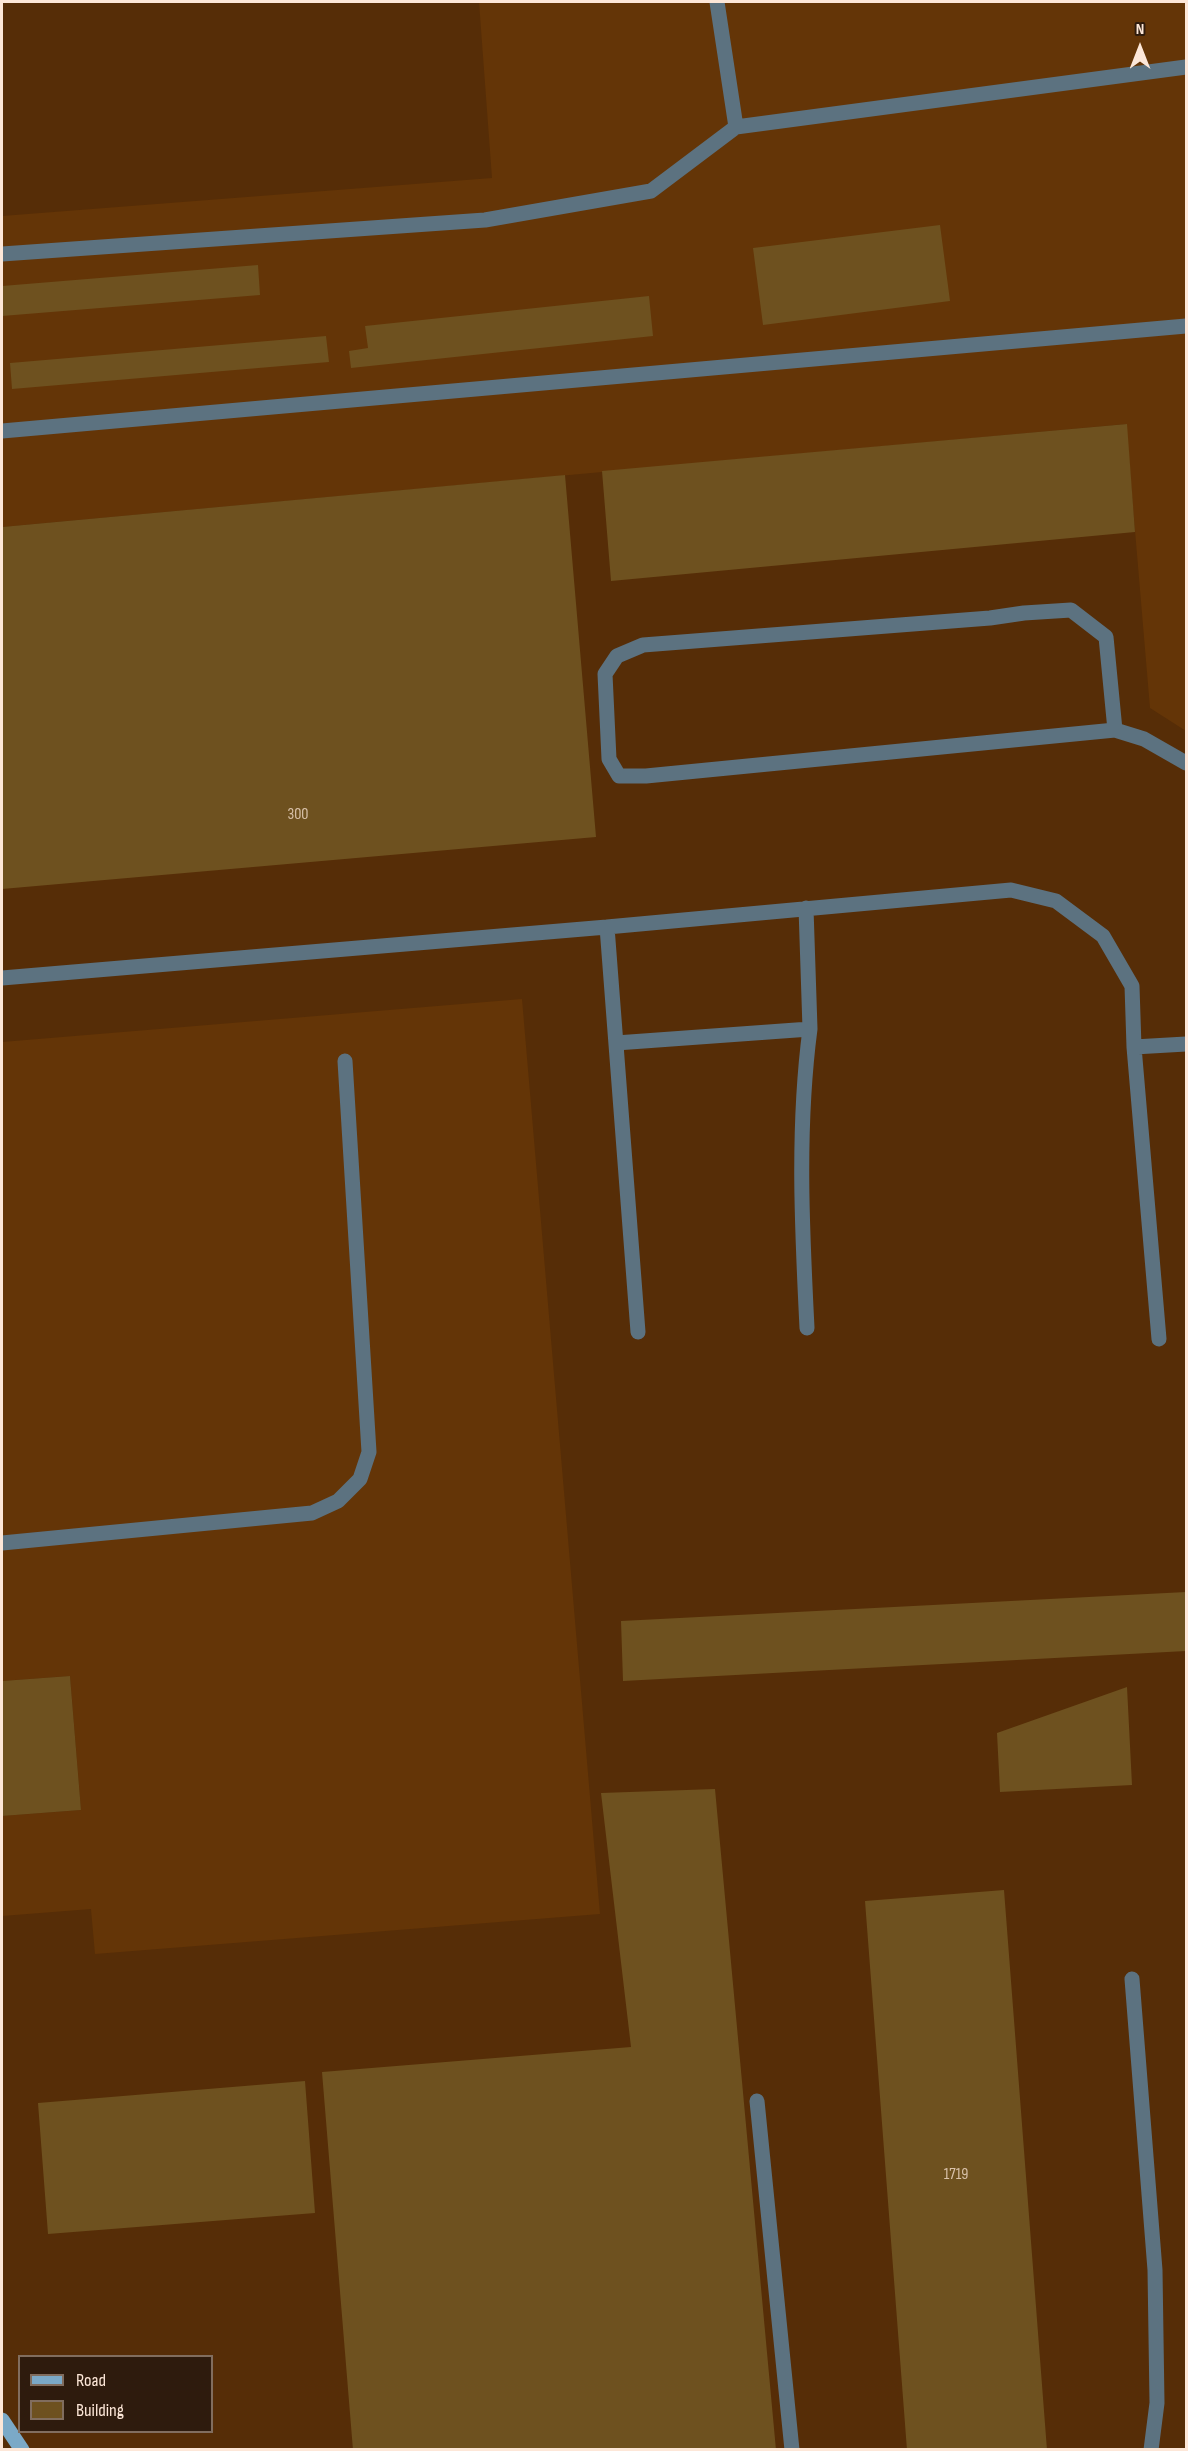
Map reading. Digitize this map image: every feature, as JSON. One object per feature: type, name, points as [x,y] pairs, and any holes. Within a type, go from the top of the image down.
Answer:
[{"type":"main road","points":[[2,2420],[22,2450]]},
{"type":"lane","points":[[717,2],[736,127]]},
{"type":"lane","points":[[2,254],[485,220],[651,190],[736,127],[1186,67]]},
{"type":"lane","points":[[2,431],[1186,326]]},
{"type":"lane","points":[[1115,730],[1106,638],[1071,610],[643,645],[617,656],[604,674],[609,759],[619,776],[646,776],[1115,730],[1144,739],[1186,763]]},
{"type":"lane","points":[[2,978],[1011,890],[1056,901],[1103,936],[1132,986],[1134,1047],[1159,1339]]},
{"type":"lane","points":[[806,908],[810,1029],[805,1070],[802,1216],[807,1328]]},
{"type":"lane","points":[[607,927],[638,1332]]},
{"type":"lane","points":[[616,1042],[810,1029]]},
{"type":"lane","points":[[1134,1047],[1186,1044]]},
{"type":"lane","points":[[2,1543],[312,1514],[338,1502],[360,1479],[369,1452],[345,1061]]},
{"type":"lane","points":[[1132,1980],[1155,2270],[1157,2403],[1151,2450]]},
{"type":"lane","points":[[757,2101],[792,2450]]},
{"type":"shaded area","points":[[479,2],[1186,2],[1186,731],[1150,708],[1126,424],[2,527],[2,216],[492,178]]},
{"type":"shaded area","points":[[522,999],[600,1914],[95,1954],[91,1909],[2,1916],[2,1816],[81,1810],[70,1676],[2,1681],[2,1042]]},
{"type":"building","points":[[940,225],[950,301],[763,325],[753,248]]},
{"type":"building","points":[[258,265],[260,295],[2,316],[2,286]]},
{"type":"building","points":[[649,296],[653,336],[351,368],[349,351],[368,348],[365,326]]},
{"type":"building","points":[[326,336],[329,362],[12,389],[10,363]]},
{"type":"building","points":[[1127,424],[1135,532],[611,581],[602,471]]},
{"type":"building","points":[[565,475],[596,837],[2,889],[2,527]]},
{"type":"building","points":[[1186,1592],[1186,1651],[623,1681],[621,1621]]},
{"type":"building","points":[[70,1676],[81,1810],[2,1816],[2,1681]]},
{"type":"building","points":[[1127,1687],[1132,1785],[1000,1792],[997,1733]]},
{"type":"building","points":[[715,1789],[776,2450],[353,2450],[322,2072],[631,2047],[601,1793]]},
{"type":"building","points":[[1004,1890],[1047,2450],[907,2450],[865,1901]]},
{"type":"building","points":[[305,2081],[315,2213],[48,2234],[38,2103]]}]
